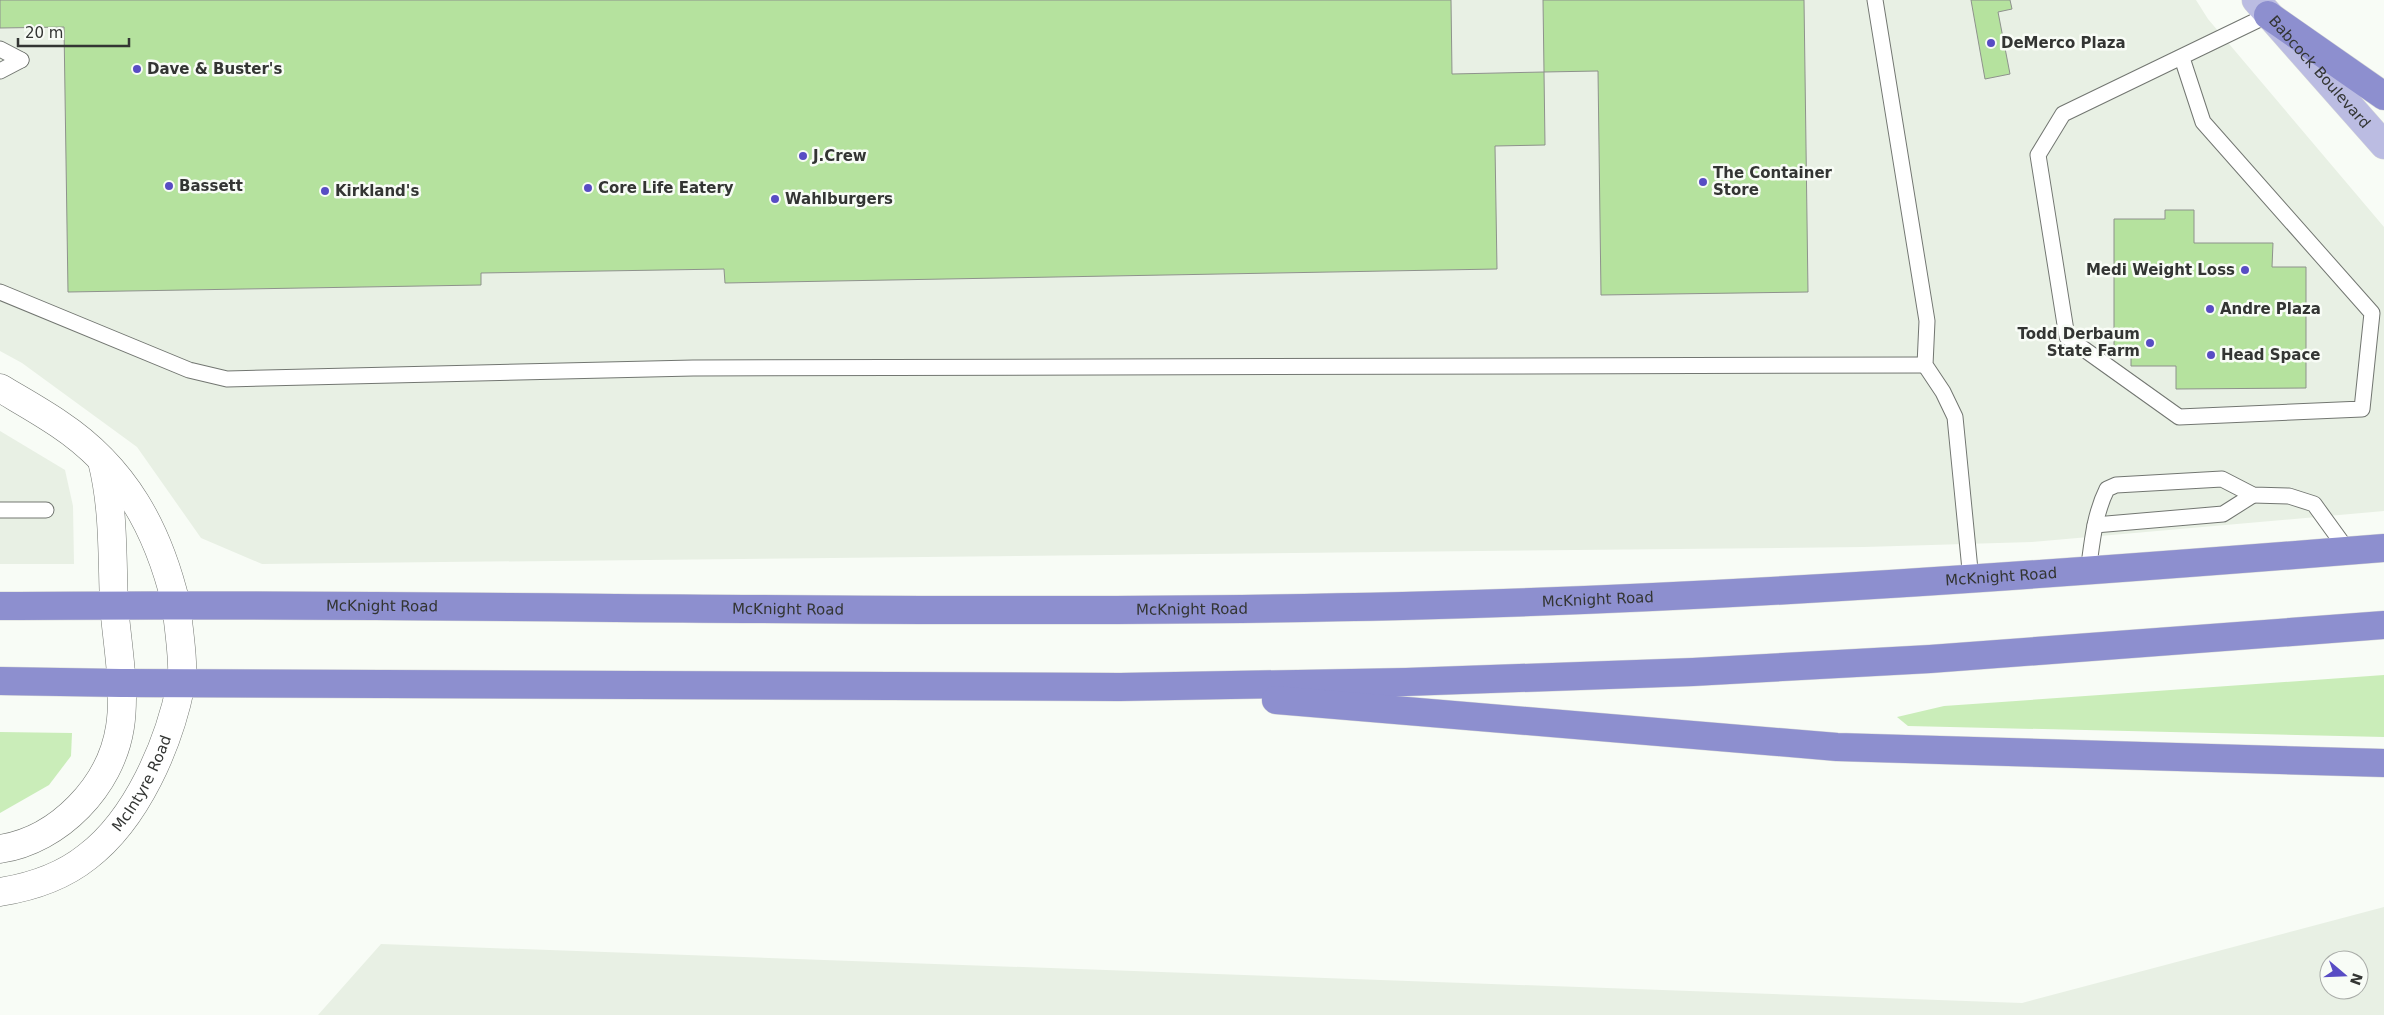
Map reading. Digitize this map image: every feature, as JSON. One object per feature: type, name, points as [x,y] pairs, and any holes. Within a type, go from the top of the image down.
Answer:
[{"type":"highway","points":[[2262,8],[2384,96]]},
{"type":"highway","name":"McKnight Road","points":[[0,606],[176,604],[1129,610],[1405,606],[1670,597],[1971,580],[2384,548]]},
{"type":"highway","points":[[0,681],[1120,687],[1406,682],[1692,672],[2068,650],[2384,625]]},
{"type":"highway","points":[[1120,687],[1837,747],[2384,763]]},
{"type":"main road","name":"Babcock Boulevard","points":[[2262,8],[2384,145]]},
{"type":"street","name":"McIntyre Road","points":[[0,388],[59,424],[82,441],[128,489],[140,508],[168,570],[176,604],[182,682],[157,759],[138,798],[116,829],[87,857],[56,876],[25,888],[0,892]]},
{"type":"street","points":[[0,849],[38,838],[61,823],[83,802],[114,753],[120,726],[120,683],[114,605],[110,508],[108,484],[102,462]]},
{"type":"lane","points":[[1875,0],[1927,321],[1925,365],[1943,392],[1955,417],[1971,580]]},
{"type":"lane","points":[[2182,58],[2203,122],[2372,313],[2362,409],[2179,416],[2066,337],[2038,155],[2062,114],[2182,58],[2262,8]]},
{"type":"lane","points":[[0,49],[21,60],[0,71]]},
{"type":"lane","points":[[0,292],[189,370],[227,378],[693,368],[1925,365]]},
{"type":"lane","points":[[2088,572],[2095,524],[2106,489],[2116,485],[2222,479],[2253,495],[2289,496],[2314,504],[2348,551]]},
{"type":"lane","points":[[2095,524],[2223,514],[2253,495]]},
{"type":"lane","points":[[0,510],[46,510]]},
{"type":"shaded area","points":[[0,0],[2196,0],[2208,19],[2384,227],[2384,511],[2032,542],[1864,547],[262,564],[201,538],[137,447],[22,363],[0,351]]},
{"type":"shaded area","points":[[0,431],[65,470],[73,506],[74,564],[0,564]]},
{"type":"shaded area","points":[[2384,907],[2384,1015],[318,1015],[381,944],[2022,1003]]},
{"type":"green space","points":[[2384,675],[2384,737],[1908,726],[1897,717],[1944,706]]},
{"type":"green space","points":[[0,732],[72,733],[71,756],[49,785],[0,813]]},
{"type":"building","points":[[0,0],[1451,0],[1452,74],[1544,72],[1545,145],[1495,146],[1497,269],[725,283],[724,269],[481,273],[481,285],[68,292],[64,27],[0,28]]},
{"type":"building","name":"The Container Store","points":[[1543,0],[1804,0],[1808,292],[1601,295],[1598,71],[1544,72]]},
{"type":"building","name":"DeMerco Plaza","points":[[1971,0],[2010,0],[2012,9],[1998,12],[2010,74],[1985,79]]},
{"type":"building","name":"Andre Plaza","points":[[2165,210],[2194,210],[2194,243],[2273,243],[2272,267],[2306,267],[2306,388],[2176,389],[2176,366],[2131,366],[2131,351],[2114,351],[2114,219],[2165,219]]},
{"type":"place","name":"DeMerco Plaza","points":[[1991,43]]},
{"type":"place","name":"Dave & Buster's","points":[[137,69]]},
{"type":"place","name":"J.Crew","points":[[803,156]]},
{"type":"place","name":"The Container Store","points":[[1703,182]]},
{"type":"place","name":"Bassett","points":[[169,186]]},
{"type":"place","name":"Core Life Eatery","points":[[588,188]]},
{"type":"place","name":"Kirkland's","points":[[325,191]]},
{"type":"place","name":"Wahlburgers","points":[[775,199]]},
{"type":"place","name":"Medi Weight Loss","points":[[2245,270]]},
{"type":"place","name":"Andre Plaza","points":[[2210,309]]},
{"type":"place","name":"Todd Derbaum State Farm","points":[[2150,343]]},
{"type":"place","name":"Head Space","points":[[2211,355]]}]
